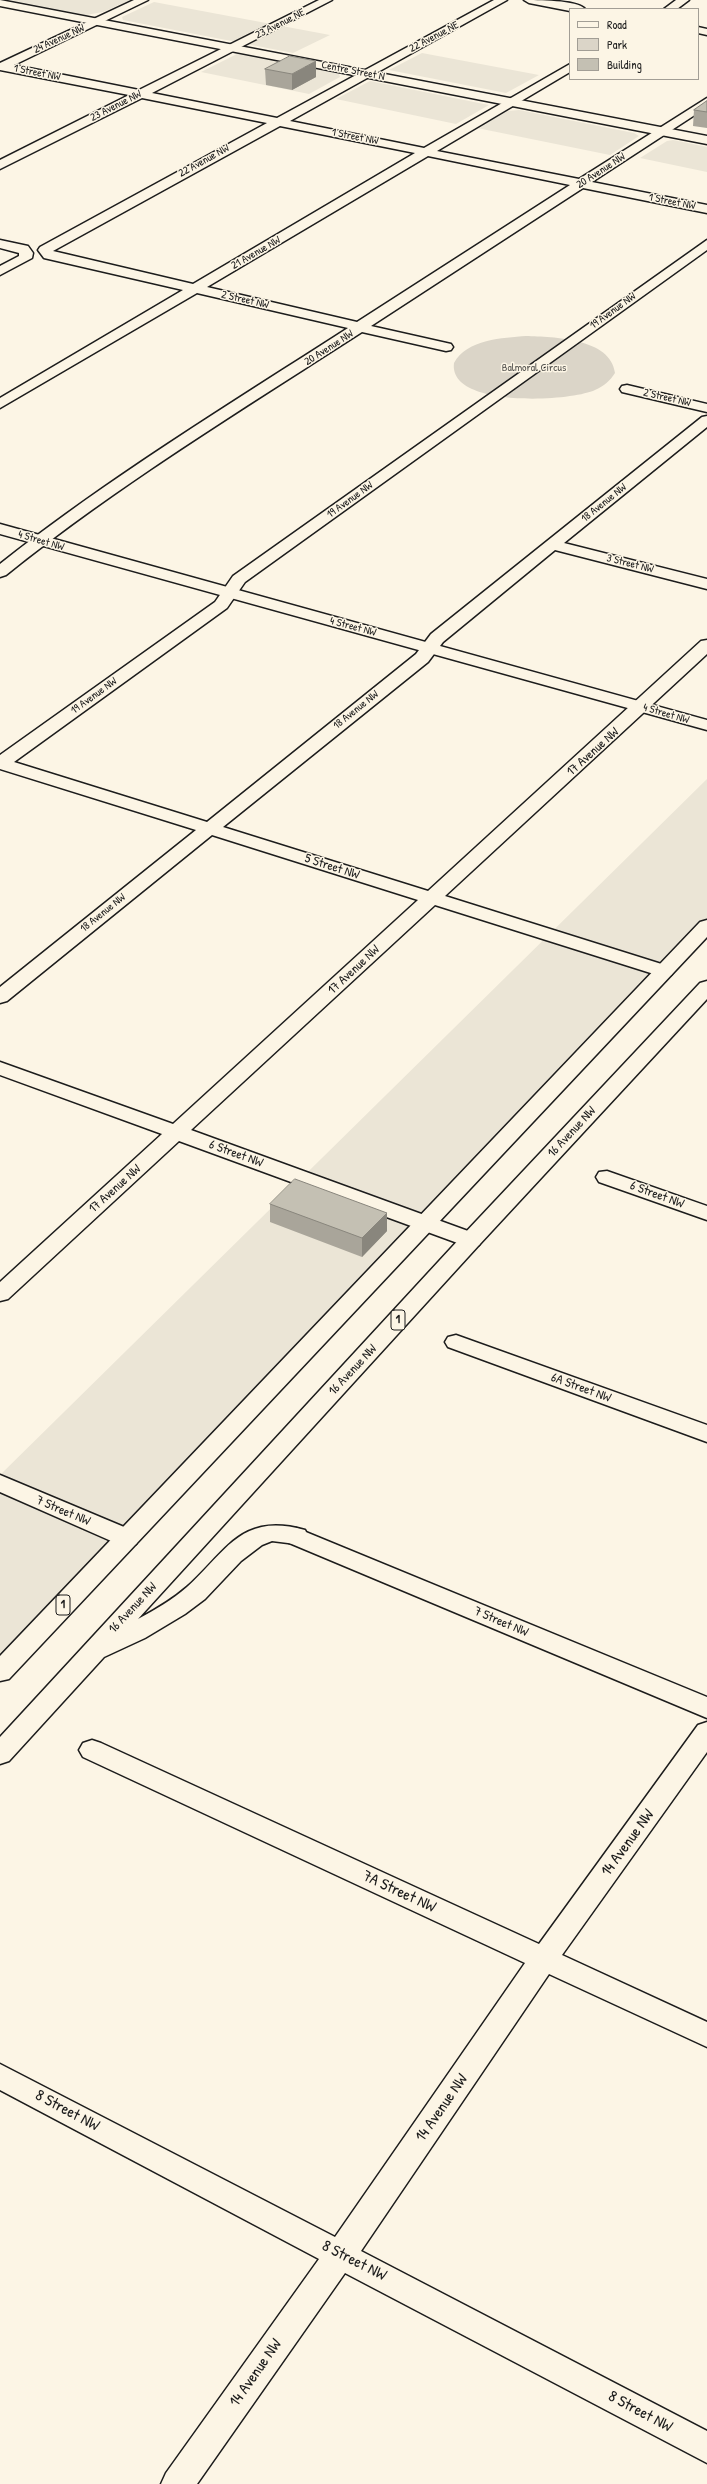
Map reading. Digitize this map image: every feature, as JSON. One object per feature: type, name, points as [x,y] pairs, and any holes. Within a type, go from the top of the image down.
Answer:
[{"type":"main road","name":"24 Avenue NW","points":[[1,66],[143,0]]},
{"type":"main road","name":"23 Avenue NE","points":[[233,48],[327,0]]},
{"type":"main road","name":"22 Avenue NE","points":[[366,74],[502,0]]},
{"type":"main road","points":[[529,0],[574,8]]},
{"type":"main road","points":[[671,8],[684,0]]},
{"type":"main road","name":"Centre Street N","points":[[0,3],[707,140]]},
{"type":"main road","name":"23 Avenue NW","points":[[0,165],[233,48]]},
{"type":"main road","name":"1 Street NW","points":[[1,66],[707,209]]},
{"type":"main road","name":"21 Avenue NW","points":[[0,404],[569,68]]},
{"type":"main road","name":"22 Avenue NW","points":[[45,251],[46,247],[366,74]]},
{"type":"main road","name":"20 Avenue NW","points":[[0,572],[40,540],[131,475],[707,102]]},
{"type":"main road","points":[[0,244],[23,249],[26,253],[25,258],[0,271]]},
{"type":"main road","name":"19 Avenue NW","points":[[0,763],[221,605],[239,579],[707,244]]},
{"type":"main road","name":"2 Street NW","points":[[45,251],[49,255],[446,347]]},
{"type":"main road","name":"2 Street NW","points":[[627,389],[707,408]]},
{"type":"main road","name":"18 Avenue NW","points":[[0,997],[208,828],[422,658],[436,638],[707,420]]},
{"type":"main road","name":"4 Street NW","points":[[0,529],[707,725]]},
{"type":"main road","name":"3 Street NW","points":[[553,545],[707,584]]},
{"type":"main road","name":"17 Avenue NW","points":[[0,1294],[707,645]]},
{"type":"main road","name":"5 Street NW","points":[[0,763],[664,971]]},
{"type":"main road","name":"1","points":[[0,1672],[707,926]]},
{"type":"main road","name":"16 Avenue NW","points":[[0,1754],[471,1240],[707,987]]},
{"type":"main road","name":"6 Street NW","points":[[0,1068],[471,1240]]},
{"type":"main road","name":"6 Street NW","points":[[607,1177],[707,1213]]},
{"type":"main road","name":"6A Street NW","points":[[456,1342],[707,1434]]},
{"type":"main road","name":"7 Street NW","points":[[0,1483],[127,1538]]},
{"type":"main road","name":"7 Street NW","points":[[90,1655],[156,1622],[188,1600],[221,1564],[244,1546],[266,1533],[296,1536],[707,1708]]},
{"type":"main road","name":"14 Avenue NW","points":[[178,2484],[340,2254],[544,1959],[707,1732]]},
{"type":"main road","name":"7A Street NW","points":[[92,1750],[707,2034]]},
{"type":"main road","name":"8 Street NW","points":[[0,2076],[707,2448]]},
{"type":"shaded area","points":[[10,0],[130,0],[103,12],[86,15]]},
{"type":"shaded area","points":[[154,2],[330,35],[293,53],[123,20],[122,17]]},
{"type":"shaded area","points":[[422,53],[539,75],[506,93],[389,70]]},
{"type":"shaded area","points":[[237,54],[339,74],[340,77],[309,94],[201,72]]},
{"type":"shaded area","points":[[370,81],[489,105],[456,124],[336,99]]},
{"type":"shaded area","points":[[519,110],[634,133],[639,136],[610,155],[477,128],[508,111]]},
{"type":"shaded area","points":[[673,140],[707,147],[707,172],[640,158],[667,141]]},
{"type":"shaded area","points":[[707,779],[707,926],[0,1672],[0,1475]]},
{"type":"green space","name":"Balmoral Circus","points":[[526,336],[565,339],[592,346],[603,353],[611,361],[615,373],[606,383],[595,390],[581,394],[537,399],[512,398],[489,394],[470,388],[457,378],[454,363],[460,355],[476,344],[497,339]]},
{"type":"building","points":[[290,56],[316,61],[292,74],[265,69]]},
{"type":"building","points":[[707,101],[707,112],[694,110]]},
{"type":"building","points":[[295,1179],[387,1213],[362,1238],[270,1204]]}]
